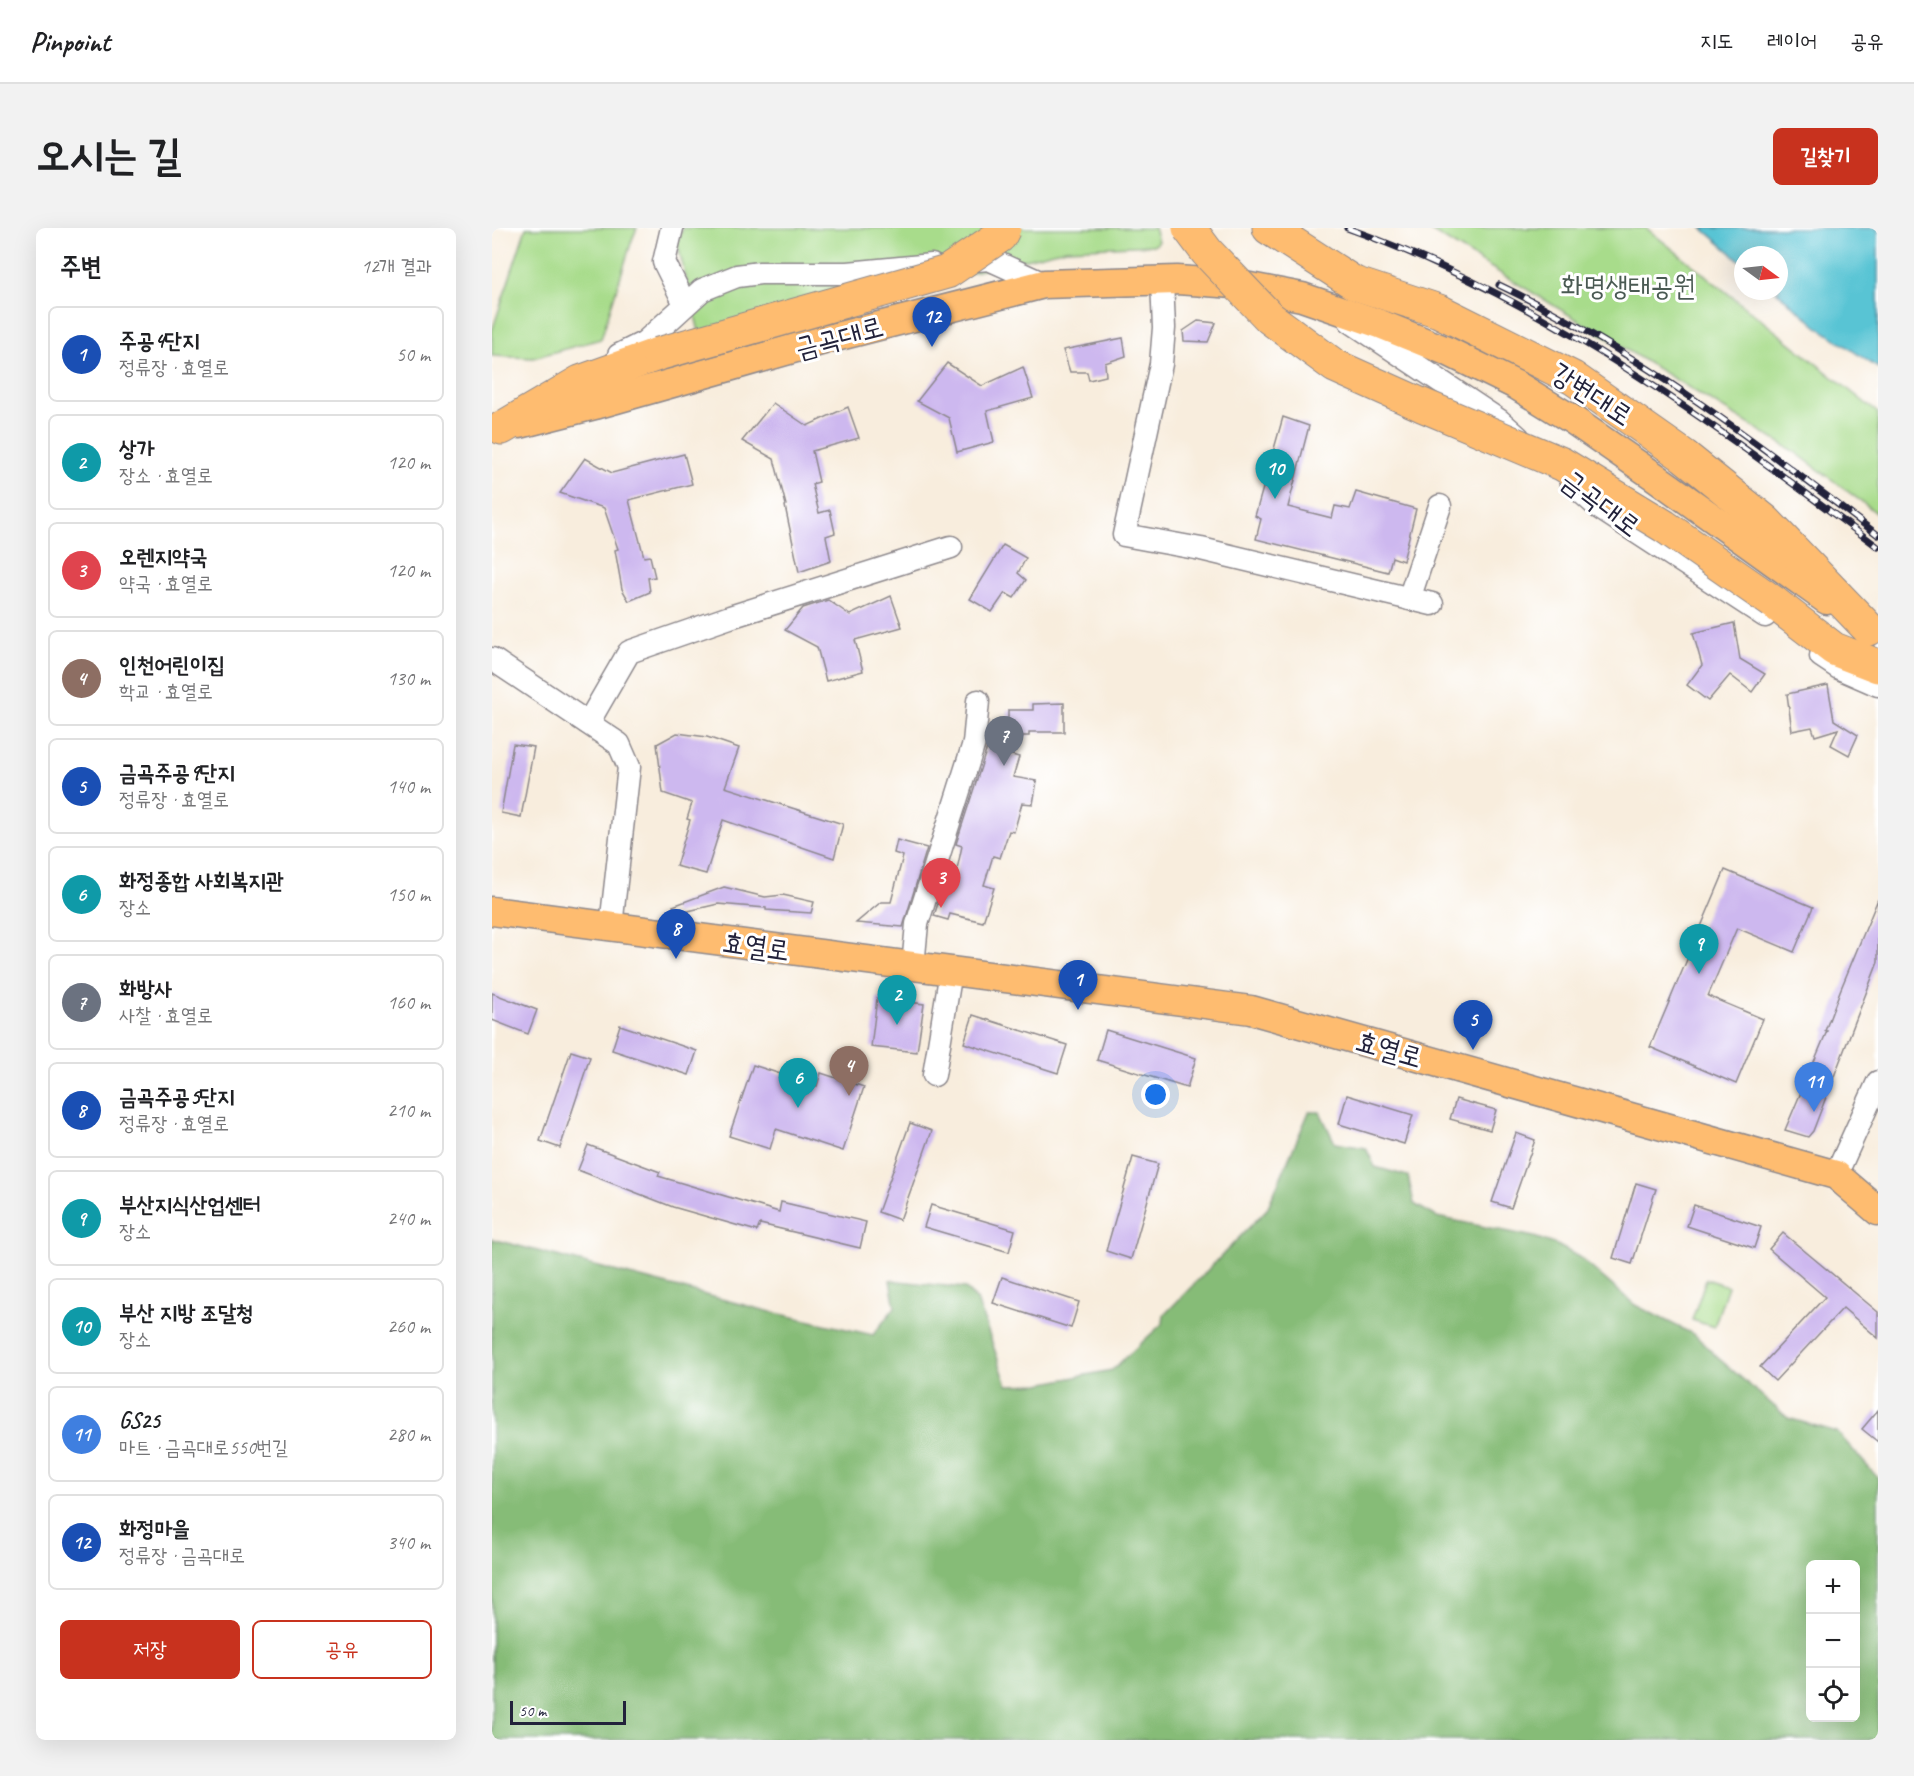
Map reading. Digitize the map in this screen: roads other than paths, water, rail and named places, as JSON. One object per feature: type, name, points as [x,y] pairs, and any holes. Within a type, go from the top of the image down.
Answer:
[{"type":"highway","points":[[497,429],[580,382],[658,354],[947,272],[1000,236],[1004,228]]},
{"type":"highway","points":[[1189,228],[1207,252],[1270,318],[1335,366],[1563,464],[1664,526],[1773,602],[1834,649],[1878,666]]},
{"type":"highway","name":"강변대로","points":[[1269,228],[1354,283],[1439,311],[1573,378],[1684,456],[1765,521],[1873,633]]},
{"type":"main road","name":"금곡대로","points":[[497,429],[595,405],[824,340],[1044,284],[1177,280],[1234,284],[1302,297],[1380,324],[1449,352],[1516,385],[1573,420],[1654,476],[1873,633]]},
{"type":"main road","name":"효열로","points":[[492,911],[1251,1010],[1836,1175],[1878,1211]]},
{"type":"street","points":[[672,228],[664,262],[685,304]]},
{"type":"street","points":[[549,400],[584,372],[645,342],[702,290],[737,276],[760,273],[848,273],[989,259],[1044,284]]},
{"type":"street","points":[[1162,281],[1164,328],[1161,364],[1124,535],[1201,549],[1432,604]]},
{"type":"street","name":"금곡대로","points":[[1332,307],[1500,421],[1598,507],[1771,620],[1839,668],[1878,685]]},
{"type":"street","points":[[1410,599],[1440,506]]},
{"type":"street","points":[[588,723],[629,652],[730,616],[951,547]]},
{"type":"street","points":[[492,659],[619,744],[629,767],[611,926]]},
{"type":"street","points":[[913,966],[917,924],[974,743],[978,701]]},
{"type":"street","points":[[934,1075],[951,971]]},
{"type":"street","points":[[1836,1175],[1878,1082]]},
{"type":"water","points":[[1702,228],[1878,228],[1878,368],[1818,327],[1786,300],[1788,246],[1734,246],[1734,255]]},
{"type":"railway","points":[[1347,228],[1420,257],[1490,290],[1558,327],[1689,410],[1878,547]]},
{"type":"railway","points":[[1499,285],[1550,311],[1647,368],[1787,466],[1878,535]]},
{"type":"place","name":"화정마을","points":[[932,347]]},
{"type":"place","name":"부산 지방 조달청","points":[[1275,499]]},
{"type":"place","name":"화방사","points":[[1004,766]]},
{"type":"place","name":"오렌지약국","points":[[941,908]]},
{"type":"place","name":"금곡주공5단지","points":[[676,959]]},
{"type":"place","name":"부산지식산업센터","points":[[1699,974]]},
{"type":"place","name":"주공4단지","points":[[1078,1010]]},
{"type":"place","name":"상가","points":[[897,1025]]},
{"type":"place","name":"금곡주공9단지","points":[[1473,1050]]},
{"type":"place","name":"인천어린이집","points":[[849,1096]]},
{"type":"place","name":"화정종합 사회복지관","points":[[798,1108]]},
{"type":"place","name":"GS25","points":[[1814,1112]]},
{"type":"park label","name":"화명생태공원","points":[[1628,285]]}]
